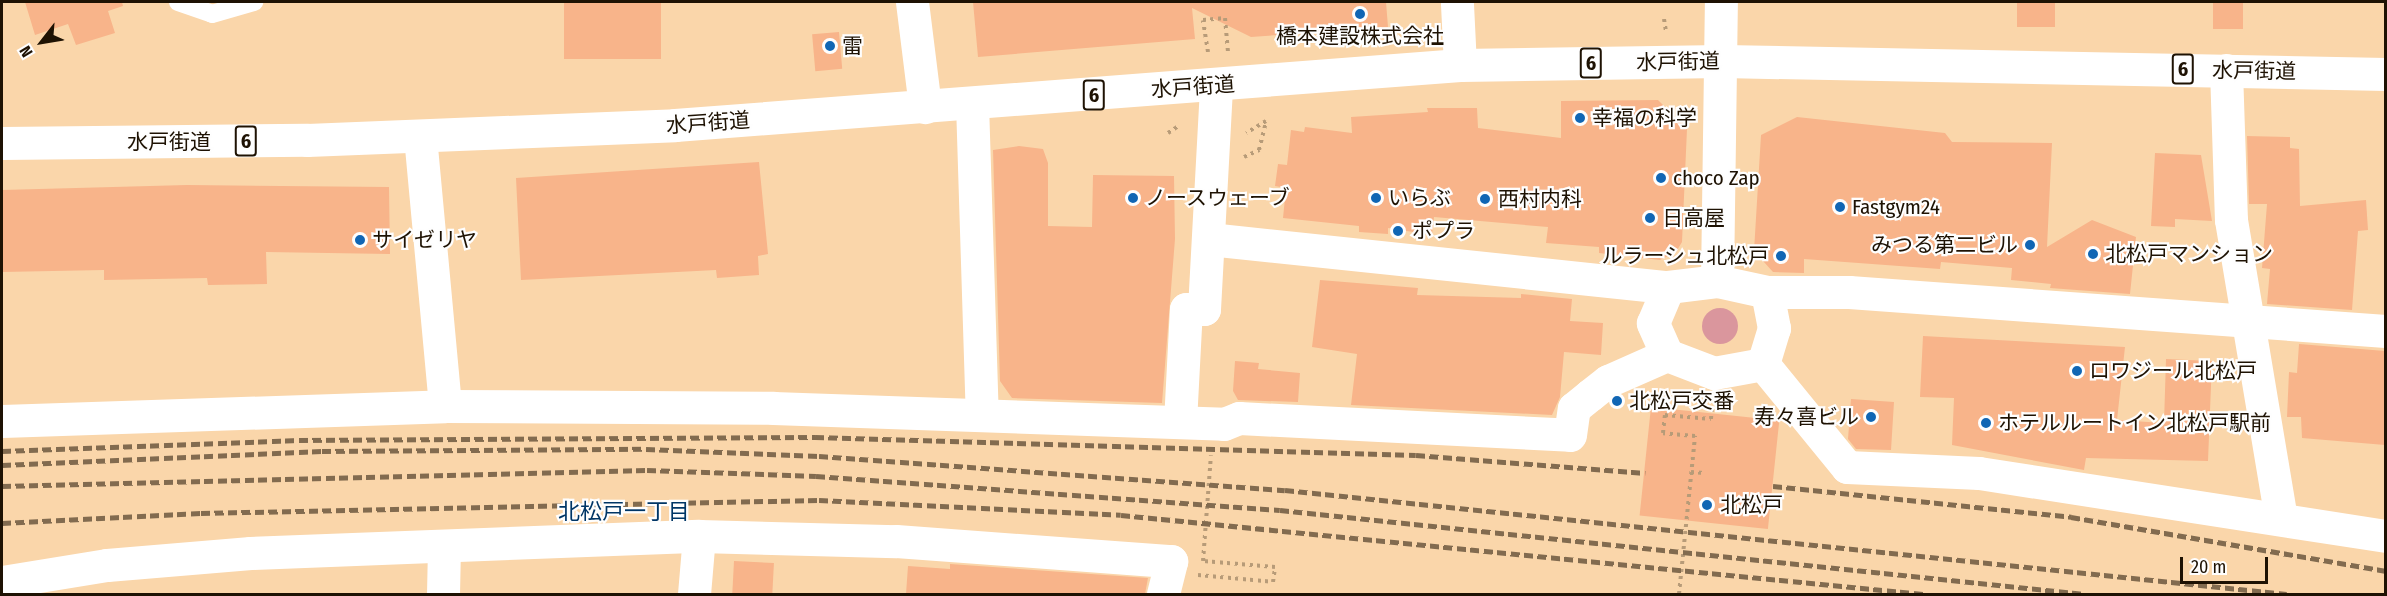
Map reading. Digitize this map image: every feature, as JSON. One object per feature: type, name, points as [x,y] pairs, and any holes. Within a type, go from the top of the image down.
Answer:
[{"type":"main road","points":[[912,2],[925,107]]},
{"type":"main road","points":[[1457,2],[1460,65]]},
{"type":"main road","points":[[1717,281],[1722,61],[1721,2]]},
{"type":"main road","name":"水戸街道","points":[[2,143],[420,136],[675,125],[1216,86],[1460,65],[1722,61],[2226,69],[2385,74]]},
{"type":"main road","points":[[2226,69],[2231,220],[2281,518]]},
{"type":"main road","points":[[1180,422],[1186,309],[1204,309],[1216,86]]},
{"type":"main road","points":[[972,104],[982,414]]},
{"type":"main road","points":[[420,136],[445,406]]},
{"type":"main road","points":[[1209,239],[1668,287],[1717,281],[1767,292],[1849,292],[2385,331]]},
{"type":"main road","points":[[1667,355],[1653,323],[1668,287]]},
{"type":"main road","points":[[1763,364],[1774,328],[1767,292]]},
{"type":"main road","points":[[2,421],[445,406],[982,414],[1224,424],[1239,418],[1570,435],[1574,408],[1590,394],[1608,381],[1667,355],[1714,373],[1763,364]]},
{"type":"main road","points":[[1763,364],[1847,468],[1979,472],[2385,536]]},
{"type":"main road","points":[[694,594],[699,536]]},
{"type":"main road","points":[[2,582],[107,565],[250,553],[699,536],[896,541],[1185,568]]},
{"type":"main road","points":[[443,594],[444,547]]},
{"type":"main road","points":[[1163,594],[1185,568]]},
{"type":"lane","points":[[178,2],[212,14],[254,2]]},
{"type":"path","points":[[1208,52],[1203,20],[1225,18]]},
{"type":"path","points":[[1664,18],[1666,31]]},
{"type":"path","points":[[1240,137],[1266,121],[1259,150],[1244,157]]},
{"type":"path","points":[[1168,134],[1177,127]]},
{"type":"path","points":[[1679,594],[1695,436],[1663,433],[1665,415],[1712,418],[1712,405]]},
{"type":"path","points":[[1185,568],[1273,582],[1275,567],[1203,561],[1211,448]]},
{"type":"path","points":[[1691,472],[1704,473]]},
{"type":"shaded area","points":[[1720,308],[1732,314],[1738,326],[1732,338],[1720,344],[1708,338],[1702,326],[1708,314]]},
{"type":"building","points":[[25,2],[122,2],[123,6],[108,11],[115,33],[76,45],[68,24],[35,35]]},
{"type":"building","points":[[564,2],[661,2],[661,59],[564,59]]},
{"type":"building","points":[[973,2],[1386,2],[1388,27],[1251,37],[1192,8],[1195,39],[978,57]]},
{"type":"building","points":[[2017,2],[2055,2],[2055,27],[2017,27]]},
{"type":"building","points":[[2213,2],[2243,2],[2243,29],[2213,29]]},
{"type":"building","points":[[839,32],[842,69],[815,71],[812,34]]},
{"type":"building","points":[[1658,100],[1687,129],[1682,242],[1676,252],[1660,260],[1599,253],[1599,247],[1546,243],[1548,227],[1434,217],[1432,235],[1388,228],[1388,234],[1359,232],[1359,226],[1283,218],[1286,188],[1275,186],[1278,164],[1287,165],[1291,130],[1304,132],[1305,127],[1352,133],[1351,117],[1428,112],[1427,108],[1477,108],[1478,128],[1561,138],[1561,101]]},
{"type":"building","points":[[1797,117],[1945,133],[1952,142],[2052,143],[2047,247],[2092,220],[2136,237],[2130,294],[2050,288],[2051,284],[2011,280],[2012,268],[1941,262],[1940,269],[1804,259],[1804,273],[1773,272],[1754,251],[1761,135]]},
{"type":"building","points":[[2247,136],[2290,137],[2290,148],[2299,149],[2300,206],[2366,200],[2368,230],[2358,231],[2352,310],[2267,304],[2270,269],[2262,268],[2267,204],[2249,204]]},
{"type":"building","points":[[1019,146],[1043,149],[1048,163],[1048,226],[1092,227],[1093,175],[1174,176],[1175,239],[1162,403],[1012,398],[1000,381],[993,150]]},
{"type":"building","points":[[2155,153],[2201,155],[2212,221],[2175,219],[2175,227],[2151,226]]},
{"type":"building","points":[[759,162],[768,254],[758,256],[759,275],[717,278],[716,270],[521,280],[516,178]]},
{"type":"building","points":[[187,185],[389,187],[390,254],[266,252],[267,284],[208,285],[207,278],[104,280],[104,270],[2,272],[2,190]]},
{"type":"building","points":[[1320,280],[1418,288],[1417,295],[1521,298],[1521,294],[1572,299],[1570,321],[1603,323],[1601,355],[1564,352],[1560,397],[1552,415],[1351,405],[1357,354],[1312,347]]},
{"type":"building","points":[[1923,336],[2125,347],[2117,420],[2164,423],[2166,359],[2212,361],[2208,461],[2086,458],[2084,470],[1952,445],[1954,398],[1920,397]]},
{"type":"building","points":[[2299,344],[2385,351],[2385,445],[2302,438],[2301,417],[2287,417],[2289,372],[2297,373]]},
{"type":"building","points":[[1235,361],[1259,363],[1258,369],[1300,373],[1298,402],[1238,400],[1233,391]]},
{"type":"building","name":"寿々喜ビル","points":[[1851,399],[1894,402],[1891,450],[1856,449],[1848,439]]},
{"type":"building","points":[[1651,407],[1779,420],[1768,529],[1640,515]]},
{"type":"building","points":[[734,561],[774,563],[772,594],[732,594]]},
{"type":"building","points":[[950,564],[1148,578],[1145,594],[906,594],[908,566],[950,569]]},
{"type":"railway","points":[[2,451],[299,440],[815,437],[1416,455],[1645,473]]},
{"type":"railway","points":[[2,465],[322,451],[646,449],[819,456],[1285,490],[2287,594]]},
{"type":"railway","points":[[2,486],[647,470],[816,476],[1280,510],[2085,594]]},
{"type":"railway","points":[[1773,486],[2071,517],[2386,571]]},
{"type":"railway","points":[[2,523],[201,513],[819,500],[1121,515],[1923,594]]},
{"type":"place","name":"橋本建設株式会社","points":[[1360,14]]},
{"type":"place","name":"雷","points":[[830,46]]},
{"type":"place","name":"幸福の科学","points":[[1580,118]]},
{"type":"place","name":"choco Zap","points":[[1661,178]]},
{"type":"place","name":"ノースウェーブ","points":[[1133,198]]},
{"type":"place","name":"いらぶ","points":[[1376,198]]},
{"type":"place","name":"西村内科","points":[[1485,199]]},
{"type":"place","name":"Fastgym24","points":[[1840,207]]},
{"type":"place","name":"日高屋","points":[[1650,218]]},
{"type":"place","name":"ポプラ","points":[[1398,231]]},
{"type":"place","name":"サイゼリヤ","points":[[360,240]]},
{"type":"place","name":"みつる第二ビル","points":[[2030,245]]},
{"type":"place","name":"北松戸マンション","points":[[2093,254]]},
{"type":"place","name":"ルラーシュ北松戸","points":[[1781,256]]},
{"type":"place","name":"ロワジール北松戸","points":[[2077,371]]},
{"type":"place","name":"北松戸交番","points":[[1617,401]]},
{"type":"place","name":"寿々喜ビル","points":[[1871,417]]},
{"type":"place","name":"ホテルルートイン北松戸駅前","points":[[1986,423]]},
{"type":"place","name":"北松戸","points":[[1707,505]]},
{"type":"district","name":"北松戸一丁目","points":[[624,512]]}]
